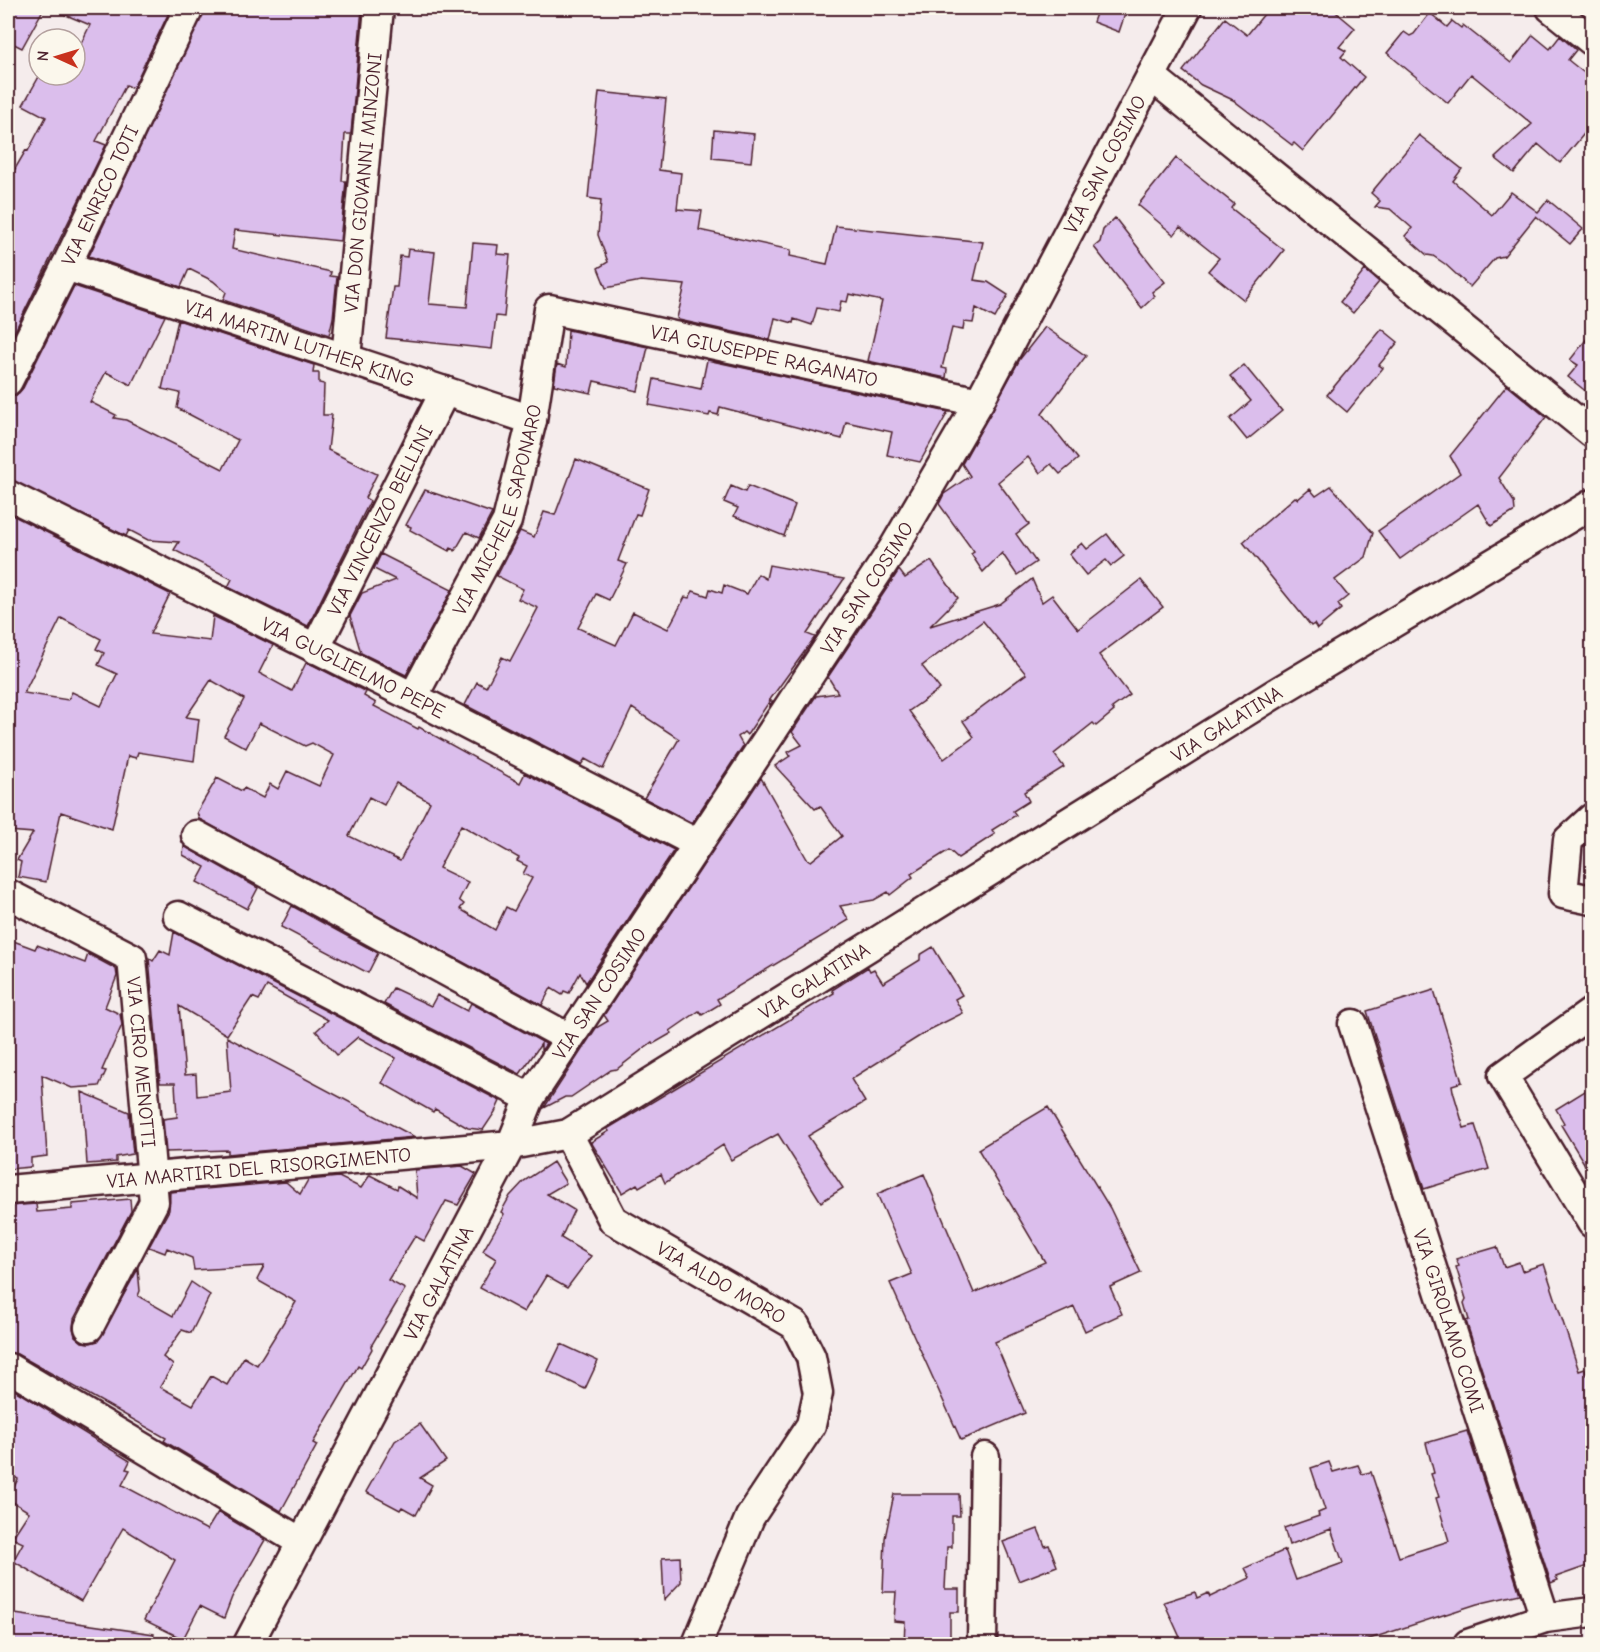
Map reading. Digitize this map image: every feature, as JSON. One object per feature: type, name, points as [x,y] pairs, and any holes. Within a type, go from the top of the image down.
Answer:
[{"type":"street","name":"VIA ENRICO TOTI","points":[[8,381],[66,266],[189,8]]},
{"type":"street","name":"VIA DON GIOVANNI MINZONI","points":[[346,358],[379,8]]},
{"type":"street","name":"VIA SAN COSIMO","points":[[511,1145],[530,1098],[696,843],[893,549],[979,402],[1187,8]]},
{"type":"street","points":[[1551,8],[1593,41]]},
{"type":"street","points":[[1151,76],[1593,433]]},
{"type":"street","name":"VIA MARTIN LUTHER KING","points":[[66,266],[532,420]]},
{"type":"street","name":"VIA GIUSEPPE RAGANATO","points":[[549,309],[979,402]]},
{"type":"street","name":"VIA MICHELE SAPONARO","points":[[413,698],[507,521],[532,420],[549,309]]},
{"type":"street","name":"VIA VINCENZO BELLINI","points":[[315,649],[445,391]]},
{"type":"street","name":"VIA GUGLIELMO PEPE","points":[[8,495],[696,843]]},
{"type":"street","name":"VIA GALATINA","points":[[248,1644],[511,1145],[568,1134],[1276,693],[1593,504]]},
{"type":"street","points":[[1593,818],[1568,840],[1563,894],[1593,900]]},
{"type":"street","points":[[196,835],[569,1038]]},
{"type":"street","name":"VIA CIRO MENOTTI","points":[[8,894],[132,958],[154,1202],[89,1327]]},
{"type":"street","points":[[178,916],[530,1098]]},
{"type":"street","points":[[1593,1012],[1503,1076],[1593,1222]]},
{"type":"street","name":"VIA GIROLAMO COMI","points":[[1353,1024],[1545,1618]]},
{"type":"street","name":"VIA ALDO MORO","points":[[568,1134],[613,1220],[795,1325],[811,1357],[818,1393],[811,1425],[750,1518],[714,1598],[697,1644]]},
{"type":"street","name":"VIA MARTIRI DEL RISORGIMENTO","points":[[8,1190],[511,1145]]},
{"type":"street","points":[[9,1368],[301,1542]]},
{"type":"street","points":[[982,1644],[985,1457]]},
{"type":"street","points":[[1468,1644],[1545,1618],[1593,1612]]},
{"type":"building","points":[[8,8],[44,8],[34,27],[27,27],[27,39],[22,48],[8,41]]},
{"type":"building","points":[[49,8],[171,8],[133,88],[126,85],[96,141],[106,145],[8,345],[8,165],[15,169],[26,150],[28,151],[46,117],[23,105],[33,87],[87,87],[87,31],[90,25]]},
{"type":"building","points":[[205,8],[362,8],[351,134],[345,134],[342,181],[346,181],[340,241],[235,230],[232,249],[331,272],[330,276],[337,277],[329,335],[223,300],[226,292],[213,281],[189,269],[181,287],[89,256]]},
{"type":"building","points":[[1098,8],[1127,8],[1119,32],[1093,22]]},
{"type":"building","points":[[1269,8],[1331,8],[1355,28],[1339,47],[1346,51],[1341,57],[1364,77],[1303,151],[1233,100],[1201,85],[1183,71],[1225,18],[1247,35]]},
{"type":"building","points":[[1430,13],[1447,27],[1452,21],[1461,28],[1463,25],[1511,63],[1533,35],[1550,49],[1560,36],[1576,50],[1568,60],[1593,80],[1593,123],[1560,163],[1538,144],[1514,173],[1495,158],[1532,124],[1471,74],[1448,103],[1387,53],[1404,32],[1410,36],[1414,34]]},
{"type":"building","points":[[599,92],[666,99],[659,170],[681,173],[677,209],[702,211],[699,230],[791,250],[790,256],[827,264],[836,226],[983,242],[974,280],[988,282],[1008,295],[995,318],[976,308],[973,323],[964,322],[963,330],[952,328],[942,368],[947,369],[946,378],[868,361],[882,301],[849,294],[847,302],[841,301],[839,312],[817,308],[812,325],[794,319],[793,323],[775,318],[770,340],[679,320],[677,318],[685,285],[641,281],[606,288],[598,268],[608,262],[598,235],[601,200],[588,198]]},
{"type":"building","points":[[714,130],[754,134],[751,162],[712,158]]},
{"type":"building","points":[[1419,135],[1462,169],[1453,181],[1492,215],[1511,192],[1538,212],[1548,200],[1583,229],[1570,244],[1536,216],[1504,256],[1495,258],[1470,287],[1445,264],[1427,255],[1405,236],[1412,228],[1390,209],[1375,207],[1380,201],[1371,193]]},
{"type":"building","points":[[1176,158],[1234,204],[1231,208],[1284,250],[1244,300],[1208,271],[1219,258],[1180,227],[1174,235],[1138,205]]},
{"type":"building","points":[[1115,218],[1165,282],[1152,292],[1155,296],[1142,308],[1094,247],[1100,242],[1103,230]]},
{"type":"building","points":[[473,243],[498,245],[497,254],[510,255],[504,317],[496,316],[492,349],[386,338],[393,287],[397,287],[400,256],[407,257],[408,249],[435,252],[429,304],[467,307]]},
{"type":"building","points":[[1365,270],[1379,282],[1353,313],[1340,302]]},
{"type":"building","points":[[74,286],[165,316],[131,385],[106,372],[90,402],[116,415],[114,418],[126,420],[223,469],[238,440],[177,408],[180,393],[162,389],[178,320],[314,365],[313,373],[319,373],[319,383],[324,384],[323,415],[332,415],[328,450],[377,474],[365,498],[370,501],[308,626],[228,587],[232,579],[174,550],[179,542],[148,540],[129,530],[126,536],[8,479],[8,397],[17,395],[23,388]]},
{"type":"building","points":[[1045,327],[1086,356],[1042,414],[1078,459],[1060,474],[1051,464],[1040,473],[1028,457],[998,482],[1029,524],[1016,534],[1036,562],[1017,575],[1002,553],[983,572],[971,554],[974,552],[939,504],[944,494],[970,476],[962,464],[1020,359]]},
{"type":"building","points":[[1382,329],[1398,342],[1379,365],[1383,368],[1347,412],[1327,395]]},
{"type":"building","points":[[568,330],[648,347],[638,391],[594,381],[591,393],[554,385],[557,364],[566,367]]},
{"type":"building","points":[[1593,331],[1593,397],[1568,377],[1578,365],[1570,360]]},
{"type":"building","points":[[707,360],[948,412],[920,462],[887,455],[892,432],[846,422],[842,439],[720,407],[718,415],[710,413],[709,416],[649,405],[654,379],[701,389]]},
{"type":"building","points":[[1244,365],[1282,411],[1247,440],[1230,419],[1251,401],[1230,376]]},
{"type":"building","points":[[1507,385],[1546,417],[1499,478],[1514,502],[1515,511],[1491,526],[1478,504],[1400,559],[1378,531],[1460,473],[1450,456]]},
{"type":"building","points":[[576,459],[649,489],[640,515],[636,514],[618,561],[627,564],[609,600],[596,594],[578,628],[616,645],[633,612],[668,629],[685,597],[689,598],[693,591],[708,596],[710,589],[722,593],[724,585],[747,594],[758,574],[766,579],[769,565],[844,579],[807,634],[815,637],[769,701],[773,701],[770,705],[769,702],[747,735],[744,732],[738,737],[743,746],[692,823],[644,798],[679,739],[632,708],[603,769],[585,759],[581,765],[465,705],[477,682],[486,687],[502,657],[510,661],[538,608],[518,599],[523,589],[497,576],[520,531],[534,537],[544,512],[555,515]]},
{"type":"building","points":[[731,486],[745,492],[748,486],[795,505],[784,536],[734,516],[738,508],[724,502]]},
{"type":"building","points":[[1331,486],[1373,533],[1366,557],[1335,580],[1348,596],[1338,604],[1341,609],[1317,629],[1314,624],[1311,626],[1243,542],[1295,497],[1298,499],[1310,489],[1316,496]]},
{"type":"building","points":[[425,490],[492,513],[479,538],[466,532],[455,551],[451,548],[449,551],[410,530],[411,527],[406,525]]},
{"type":"building","points":[[8,513],[170,594],[150,634],[210,641],[213,616],[273,645],[259,673],[292,691],[306,663],[311,664],[366,692],[364,696],[376,703],[374,706],[418,729],[419,727],[520,783],[525,773],[674,850],[586,983],[580,973],[569,993],[564,991],[562,995],[551,988],[542,1005],[199,819],[197,812],[217,778],[242,791],[244,788],[263,798],[270,784],[278,789],[287,771],[319,786],[334,755],[312,743],[305,746],[259,723],[246,748],[224,736],[244,699],[211,680],[186,717],[199,719],[194,761],[138,752],[136,758],[128,756],[112,829],[61,812],[46,882],[18,877],[21,862],[17,860],[33,833],[8,831]],"holes":[[[61,618],[101,639],[96,649],[104,653],[98,665],[117,674],[101,706],[72,692],[68,700],[24,693]],[[396,783],[430,802],[400,861],[349,836],[369,797],[384,805]],[[461,825],[519,858],[517,861],[527,866],[523,874],[532,878],[514,911],[506,907],[495,930],[460,909],[464,904],[459,900],[468,882],[439,868]]]},
{"type":"building","points":[[1107,534],[1124,556],[1111,566],[1106,560],[1086,575],[1069,554],[1082,543],[1087,549]]},
{"type":"building","points":[[381,554],[452,590],[406,675],[361,653],[350,616],[362,593],[396,580],[374,569]]},
{"type":"building","points":[[931,561],[958,598],[930,626],[1000,604],[1032,579],[1042,602],[1052,595],[1078,629],[1141,580],[1163,607],[1099,655],[1130,695],[1112,708],[1114,711],[1096,726],[1093,723],[1054,754],[1064,767],[1024,792],[1029,801],[1013,811],[1016,815],[992,830],[995,834],[958,858],[949,850],[911,874],[913,877],[890,895],[888,892],[874,900],[840,906],[849,920],[717,999],[720,1004],[702,1015],[699,1011],[670,1031],[672,1033],[653,1044],[652,1042],[617,1069],[611,1070],[571,1097],[565,1097],[544,1108],[596,1028],[608,1021],[604,1015],[761,778],[807,859],[811,861],[842,836],[820,806],[815,809],[775,766],[790,756],[788,752],[802,745],[792,732],[816,696],[838,693],[828,677],[899,570],[905,578]],"holes":[[[983,621],[1026,674],[963,721],[974,737],[944,759],[909,711],[940,689],[922,666]]]},
{"type":"building","points":[[184,846],[258,888],[247,909],[197,882],[205,867],[183,855]]},
{"type":"building","points":[[292,906],[378,953],[368,973],[281,927]]},
{"type":"building","points":[[174,932],[500,1101],[495,1112],[483,1130],[468,1128],[435,1109],[433,1112],[382,1083],[396,1058],[358,1037],[337,1055],[316,1031],[328,1020],[267,986],[259,1000],[252,997],[227,1035],[179,1006],[185,1075],[196,1074],[197,1096],[231,1092],[227,1037],[415,1137],[228,1154],[228,1150],[166,1152],[163,1119],[177,1117],[175,1083],[160,1083],[149,958],[153,961],[160,950],[170,955]]},
{"type":"building","points":[[8,939],[35,949],[37,945],[85,963],[88,954],[116,969],[117,976],[105,1007],[120,1014],[122,1025],[102,1070],[106,1071],[99,1086],[72,1088],[42,1075],[47,1156],[31,1158],[31,1167],[8,1169]]},
{"type":"building","points":[[933,947],[962,995],[955,999],[963,1013],[931,1029],[851,1079],[865,1102],[808,1136],[843,1188],[821,1202],[778,1134],[731,1160],[723,1145],[665,1183],[661,1174],[639,1187],[637,1184],[622,1193],[591,1142],[609,1131],[607,1129],[834,993],[832,990],[868,967],[870,971],[874,969],[883,983],[920,960],[920,955]]},
{"type":"building","points":[[393,988],[431,1006],[437,995],[467,1011],[471,1003],[546,1044],[541,1051],[541,1044],[520,1074],[384,1004]]},
{"type":"building","points":[[1434,990],[1462,1082],[1452,1085],[1464,1128],[1475,1125],[1489,1169],[1424,1189],[1367,1011]]},
{"type":"building","points":[[1593,1086],[1593,1178],[1561,1125],[1564,1123],[1556,1109]]},
{"type":"building","points":[[82,1092],[129,1112],[133,1154],[116,1157],[116,1162],[87,1164]]},
{"type":"building","points":[[1048,1107],[1110,1208],[1141,1273],[1110,1287],[1122,1314],[1085,1331],[1074,1307],[995,1342],[1025,1413],[961,1440],[890,1283],[912,1274],[877,1194],[924,1174],[974,1293],[1045,1262],[978,1149]]},
{"type":"building","points":[[553,1162],[566,1183],[547,1194],[574,1210],[561,1238],[591,1256],[567,1288],[546,1276],[524,1312],[480,1288],[496,1259],[483,1251],[504,1214],[501,1212],[510,1196],[524,1181]]},
{"type":"building","points":[[462,1166],[476,1174],[458,1205],[446,1201],[424,1241],[415,1236],[388,1280],[405,1289],[371,1346],[372,1349],[361,1368],[358,1366],[313,1443],[317,1445],[281,1511],[164,1441],[166,1438],[17,1354],[8,1352],[8,1206],[36,1204],[37,1212],[72,1209],[72,1204],[130,1199],[131,1211],[74,1319],[75,1336],[82,1342],[98,1341],[138,1269],[140,1291],[138,1296],[173,1316],[191,1282],[210,1295],[191,1333],[182,1330],[163,1357],[173,1365],[160,1387],[193,1405],[211,1376],[227,1385],[244,1357],[257,1365],[296,1302],[257,1280],[264,1266],[194,1270],[192,1258],[167,1248],[165,1253],[149,1247],[169,1210],[170,1192],[286,1182],[300,1194],[308,1180],[339,1177],[361,1188],[370,1175],[397,1189],[398,1186],[417,1198],[415,1170]]},
{"type":"building","points":[[1497,1247],[1504,1267],[1519,1262],[1522,1271],[1544,1264],[1579,1371],[1585,1369],[1587,1375],[1593,1373],[1593,1564],[1556,1577],[1558,1580],[1551,1583],[1466,1321],[1469,1320],[1464,1303],[1466,1299],[1456,1267],[1459,1266],[1456,1259]]},
{"type":"building","points":[[561,1344],[598,1361],[585,1389],[548,1371]]},
{"type":"building","points":[[8,1386],[130,1461],[126,1469],[130,1470],[122,1485],[207,1530],[218,1512],[265,1540],[232,1597],[224,1618],[200,1606],[183,1639],[144,1620],[175,1560],[123,1528],[81,1601],[13,1561],[23,1543],[12,1538],[29,1512],[8,1499],[18,1479],[8,1473]]},
{"type":"building","points":[[420,1424],[446,1461],[420,1478],[432,1485],[416,1515],[402,1507],[400,1510],[366,1492],[395,1441]]},
{"type":"building","points":[[1467,1431],[1520,1594],[1477,1604],[1354,1644],[1183,1644],[1164,1602],[1195,1592],[1197,1598],[1208,1593],[1210,1597],[1250,1578],[1245,1568],[1285,1550],[1296,1580],[1343,1563],[1331,1529],[1289,1545],[1284,1528],[1319,1516],[1318,1513],[1325,1510],[1311,1468],[1329,1462],[1333,1472],[1358,1465],[1362,1474],[1371,1472],[1399,1557],[1449,1541],[1436,1498],[1439,1497],[1431,1474],[1434,1473],[1426,1443]]},
{"type":"building","points":[[894,1494],[959,1494],[960,1516],[952,1516],[952,1547],[947,1547],[945,1589],[959,1589],[959,1612],[950,1612],[950,1644],[904,1644],[905,1622],[894,1621],[896,1592],[883,1592],[885,1538]]},
{"type":"building","points":[[1038,1529],[1045,1546],[1049,1545],[1057,1566],[1019,1581],[1003,1542]]},
{"type":"building","points":[[680,1557],[681,1582],[664,1600],[662,1558]]},
{"type":"building","points":[[8,1613],[154,1634],[153,1644],[8,1644]]}]
